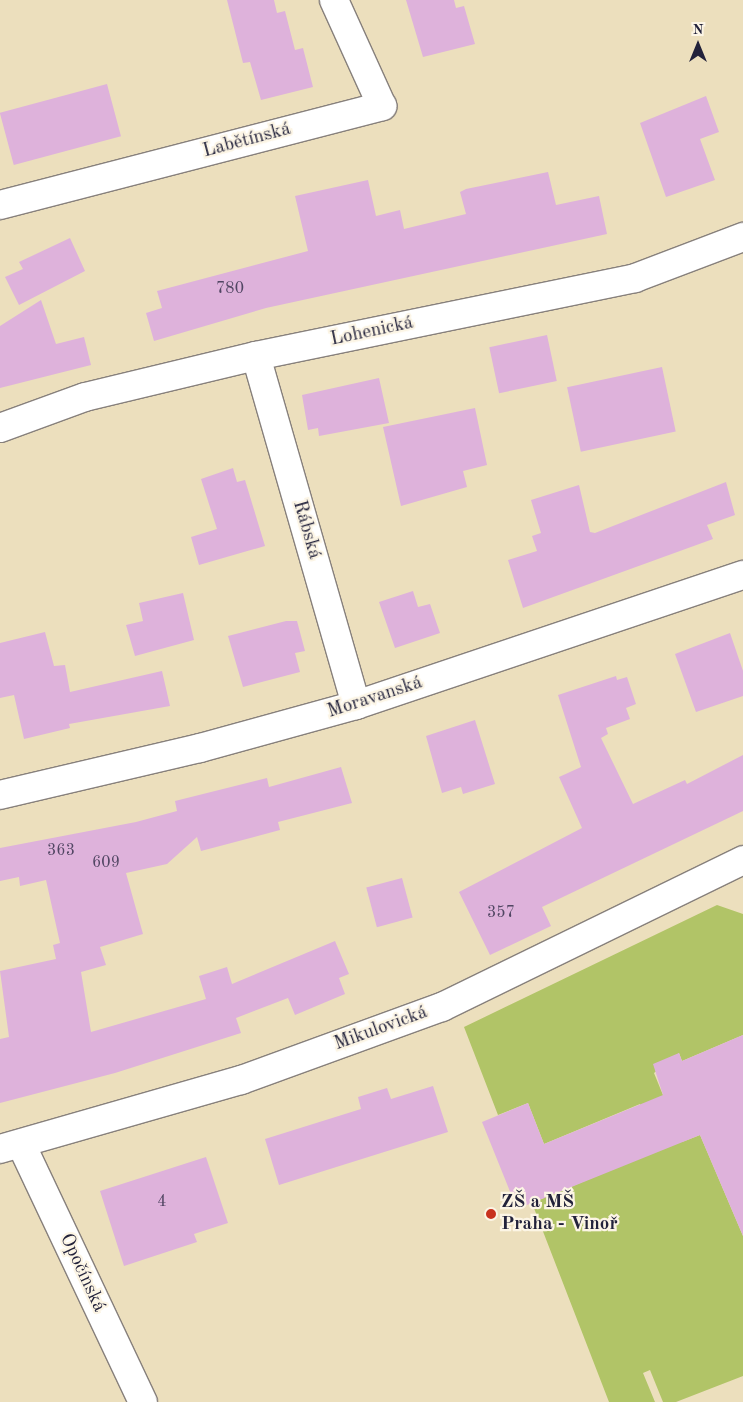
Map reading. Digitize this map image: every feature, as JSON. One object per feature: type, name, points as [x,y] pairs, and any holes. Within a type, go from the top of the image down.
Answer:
[{"type":"street","name":"Labětínská","points":[[0,205],[382,106],[334,0]]},
{"type":"street","name":"Lohenická","points":[[0,428],[85,397],[256,356],[635,278],[743,237]]},
{"type":"street","name":"Rábská","points":[[256,356],[356,705]]},
{"type":"street","name":"Moravanská","points":[[0,795],[200,748],[356,705],[743,575]]},
{"type":"street","name":"Mikulovická","points":[[10,1146],[241,1080],[442,1007],[743,860]]},
{"type":"street","name":"Opočínská","points":[[10,1146],[142,1402]]},
{"type":"green space","points":[[717,905],[743,914],[743,1035],[682,1061],[679,1053],[654,1073],[682,1142],[700,1135],[743,1236],[743,1376],[676,1402],[663,1402],[650,1370],[643,1373],[655,1402],[609,1402],[532,1203],[659,1150],[640,1104],[544,1144],[528,1103],[498,1115],[464,1027]]},
{"type":"building","points":[[227,0],[274,0],[277,13],[285,11],[295,50],[303,48],[313,87],[261,100],[250,62],[243,63]]},
{"type":"building","points":[[406,0],[454,0],[456,8],[464,6],[475,44],[423,57]]},
{"type":"building","points":[[107,84],[121,136],[14,165],[0,113]]},
{"type":"building","points":[[706,96],[719,132],[700,139],[715,180],[666,197],[640,123]]},
{"type":"building","points":[[548,172],[556,205],[599,196],[607,234],[266,308],[154,341],[146,313],[162,308],[157,291],[308,251],[295,196],[368,180],[376,216],[400,210],[404,229],[466,214],[460,192],[466,189]]},
{"type":"building","points":[[70,238],[85,271],[19,305],[5,277],[23,269],[19,262]]},
{"type":"building","points":[[41,300],[56,344],[84,337],[91,365],[0,388],[0,326]]},
{"type":"building","points":[[547,335],[557,381],[499,393],[489,347]]},
{"type":"building","points":[[662,367],[676,432],[581,452],[567,387]]},
{"type":"building","points":[[379,378],[389,423],[319,436],[318,428],[308,430],[302,395]]},
{"type":"building","points":[[475,408],[487,465],[463,471],[467,487],[401,506],[383,427]]},
{"type":"building","points":[[233,468],[237,482],[245,480],[265,546],[199,565],[191,537],[217,529],[201,479]]},
{"type":"building","points":[[726,482],[735,515],[707,525],[713,539],[523,608],[508,560],[537,551],[532,536],[541,533],[531,500],[579,485],[590,532],[595,533]]},
{"type":"building","points":[[413,591],[418,607],[430,604],[440,633],[395,648],[379,602]]},
{"type":"building","points":[[183,593],[194,640],[135,656],[126,625],[143,621],[139,603]]},
{"type":"building","points":[[286,621],[297,621],[305,651],[295,653],[300,672],[243,687],[228,636]]},
{"type":"building","points":[[45,632],[54,666],[65,665],[70,692],[162,671],[170,706],[69,724],[70,728],[24,739],[14,695],[0,698],[0,643]]},
{"type":"building","points":[[730,633],[743,671],[743,696],[696,712],[675,654]]},
{"type":"building","points":[[616,676],[617,680],[627,677],[636,704],[626,708],[630,719],[606,728],[608,734],[601,738],[633,804],[685,780],[687,784],[743,755],[743,811],[542,907],[551,926],[490,955],[459,892],[582,828],[559,777],[581,767],[558,695]]},
{"type":"building","points":[[475,720],[495,784],[463,794],[461,787],[442,793],[426,736]]},
{"type":"building","points":[[341,767],[352,803],[278,822],[280,830],[201,851],[197,837],[167,864],[126,873],[143,934],[100,947],[106,965],[81,972],[91,1032],[206,999],[199,976],[227,967],[232,984],[335,941],[349,974],[339,978],[345,994],[295,1015],[288,998],[236,1018],[241,1033],[115,1073],[0,1103],[0,1039],[9,1037],[0,971],[56,959],[53,945],[60,943],[46,880],[20,886],[19,877],[0,881],[0,848],[136,822],[177,811],[175,801],[267,778],[269,787]]},
{"type":"building","points":[[402,878],[413,918],[377,927],[366,888]]},
{"type":"building","points":[[743,1035],[743,1236],[700,1135],[517,1209],[482,1122],[528,1103],[544,1144],[663,1095],[653,1064],[679,1053],[682,1061]]},
{"type":"building","points":[[433,1086],[448,1132],[279,1185],[265,1139],[361,1109],[358,1097],[387,1088],[391,1099]]},
{"type":"building","points":[[206,1157],[228,1223],[194,1234],[197,1242],[124,1266],[100,1191]]},
{"type":"place","name":"ZŠ a MŠ Praha - Vinoř","points":[[491,1214]]}]
